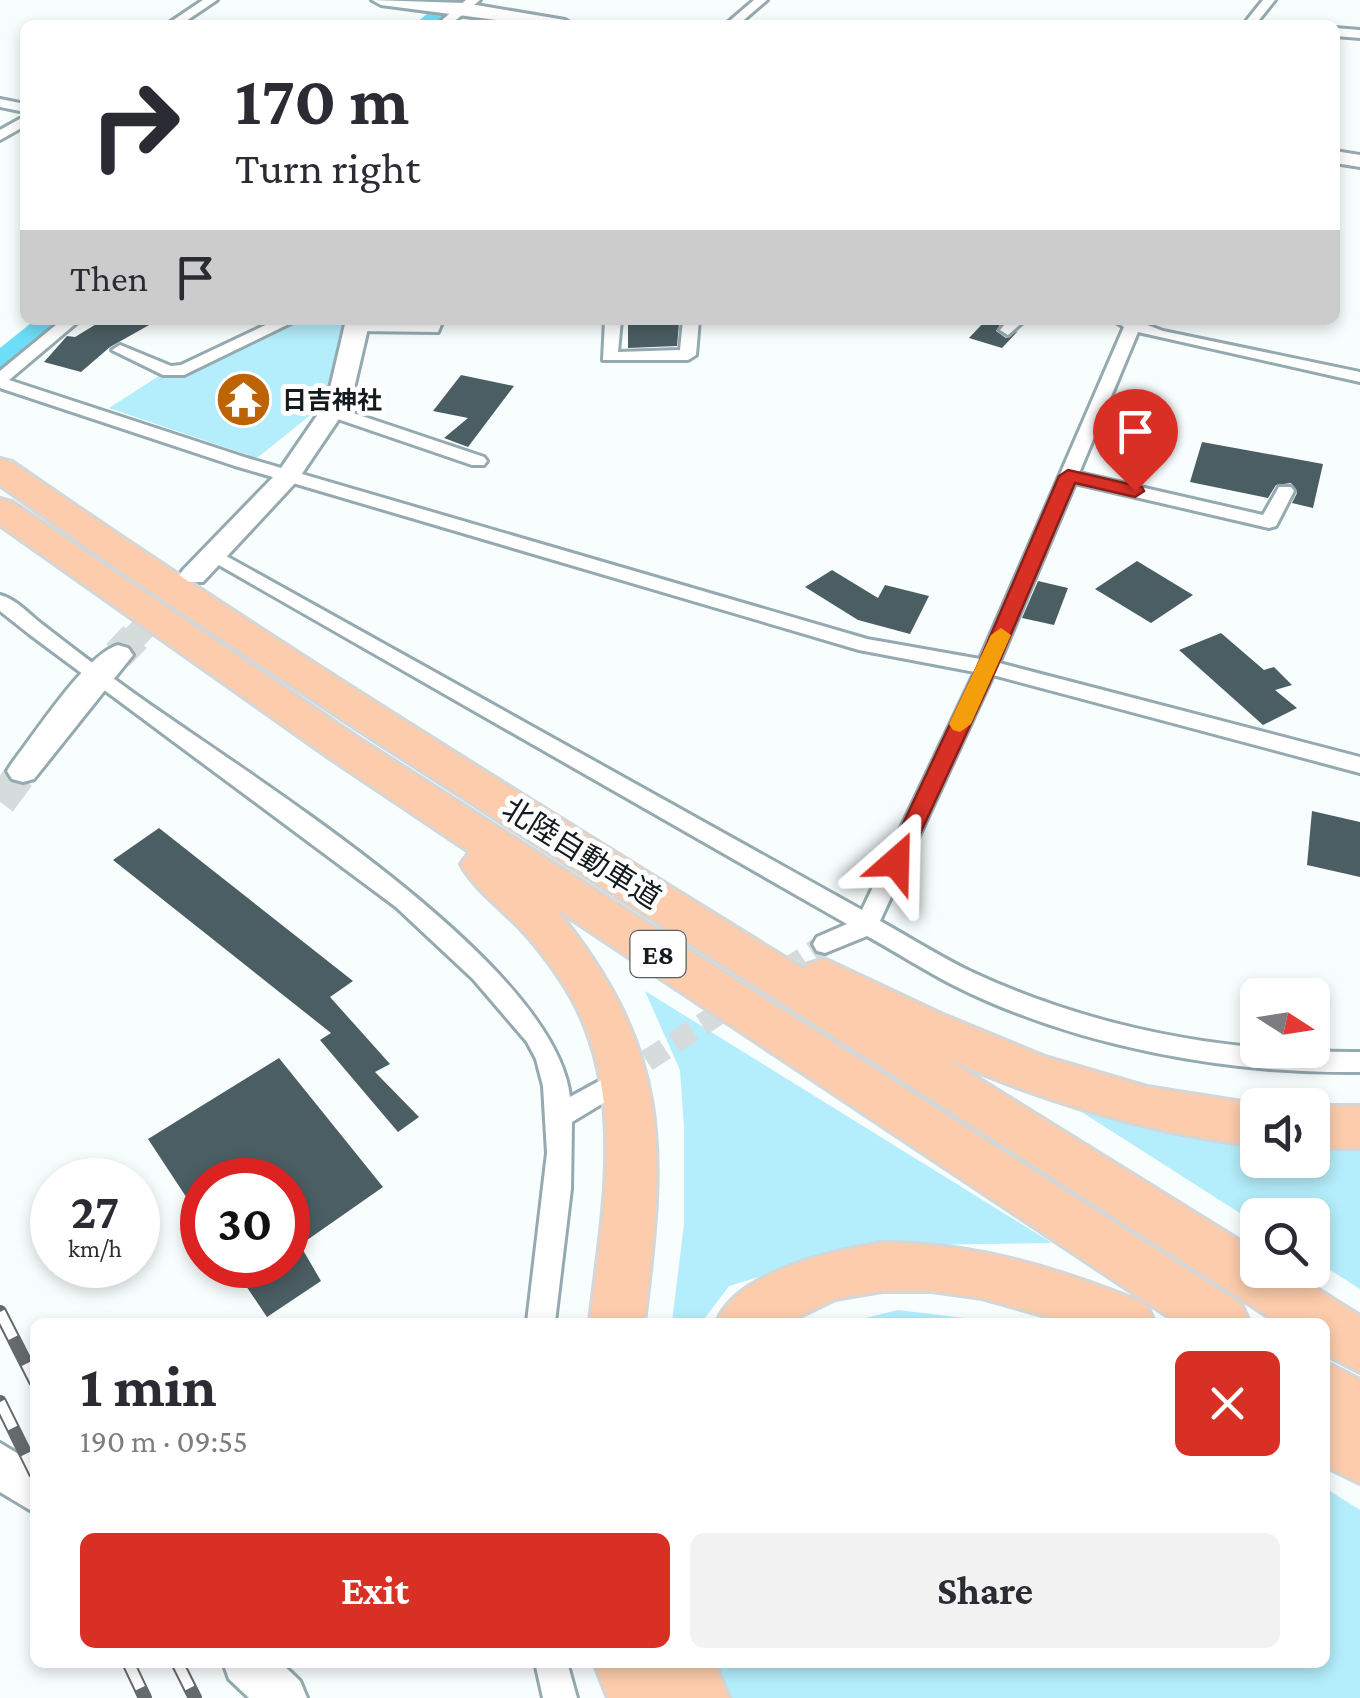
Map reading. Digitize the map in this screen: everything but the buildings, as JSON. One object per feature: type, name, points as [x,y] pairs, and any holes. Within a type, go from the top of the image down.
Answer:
[{"type":"highway","name":"北陸自動車道","points":[[0,470],[142,569],[372,719],[1316,1318]]},
{"type":"highway","name":"北陸自動車道","points":[[0,510],[340,746],[1216,1318]]},
{"type":"highway","points":[[97,580],[170,641],[473,856],[551,930],[584,973],[619,1051],[634,1145],[632,1203],[618,1318]]},
{"type":"highway","points":[[372,719],[782,954],[937,1034],[1120,1098],[1240,1121]]},
{"type":"highway","points":[[1330,1127],[1360,1127]]},
{"type":"highway","points":[[750,1318],[792,1291],[827,1276],[915,1264],[1018,1282],[1116,1318]]},
{"type":"highway","name":"北陸自動車道","points":[[1330,1327],[1360,1346]]},
{"type":"highway","points":[[1330,1392],[1360,1412]]},
{"type":"highway","points":[[1330,1438],[1360,1456]]},
{"type":"highway","points":[[628,1668],[639,1698]]},
{"type":"highway","points":[[685,1668],[698,1698]]},
{"type":"street","points":[[180,20],[211,0]]},
{"type":"street","points":[[381,0],[469,4],[542,20]]},
{"type":"street","points":[[736,20],[761,0]]},
{"type":"street","points":[[1254,20],[1269,0]]},
{"type":"street","points":[[448,20],[469,4]]},
{"type":"street","points":[[0,380],[66,325]]},
{"type":"street","points":[[120,350],[169,370],[184,370],[278,325]]},
{"type":"street","points":[[357,325],[339,400],[332,411],[288,476],[202,566],[964,979],[1037,1010],[1204,1054],[1305,1064],[1360,1062]]},
{"type":"street","points":[[382,325],[432,329],[433,325]]},
{"type":"street","points":[[612,325],[609,356],[688,355],[691,325]]},
{"type":"street","points":[[825,944],[866,926],[987,667],[1129,325]]},
{"type":"street","points":[[1136,325],[1158,335],[1360,376]]},
{"type":"street","points":[[0,380],[288,476],[866,645],[987,667],[1360,765]]},
{"type":"street","points":[[332,411],[478,461]]},
{"type":"street","points":[[1068,476],[1269,522],[1285,491]]},
{"type":"street","points":[[0,602],[96,677],[384,883],[482,971],[549,1058],[560,1117],[552,1246],[542,1318]]},
{"type":"street","points":[[23,772],[96,677],[118,655]]},
{"type":"street","points":[[560,1117],[601,1091]]},
{"type":"street","points":[[0,1464],[30,1487]]},
{"type":"street","points":[[252,1668],[282,1698]]},
{"type":"street","points":[[552,1668],[560,1698]]},
{"type":"shaded area","points":[[263,325],[347,325],[328,401],[257,458],[109,408],[162,374]]},
{"type":"shaded area","points":[[645,991],[1052,1243],[859,1246],[729,1286],[705,1318],[672,1318],[684,1224],[680,1070]]},
{"type":"shaded area","points":[[1066,1102],[1193,1139],[1240,1144],[1240,1178],[1330,1178],[1330,1150],[1360,1148],[1360,1289],[1330,1270],[1330,1198],[1240,1198],[1240,1213]]},
{"type":"shaded area","points":[[898,1310],[965,1318],[865,1318]]},
{"type":"shaded area","points":[[1330,1491],[1360,1510],[1360,1698],[725,1698],[714,1668],[1330,1668]]},
{"type":"waterway","points":[[434,20],[460,0]]},
{"type":"waterway","points":[[0,366],[51,325]]},
{"type":"tunnel","points":[[133,639],[193,576]]},
{"type":"tunnel","points":[[118,655],[135,637]]},
{"type":"tunnel","points":[[0,802],[23,771]]},
{"type":"tunnel","points":[[619,1079],[825,944]]},
{"type":"railway","points":[[0,1312],[30,1371]]},
{"type":"railway","points":[[0,1402],[30,1463]]},
{"type":"railway","points":[[131,1668],[145,1698]]},
{"type":"railway","points":[[180,1668],[195,1698]]},
{"type":"slow traffic","points":[[960,724],[1001,635]]},
{"type":"place","name":"日吉神社","points":[[243,400]]},
{"type":"route","points":[[896,862],[987,667],[1068,476],[1135,491]]}]
